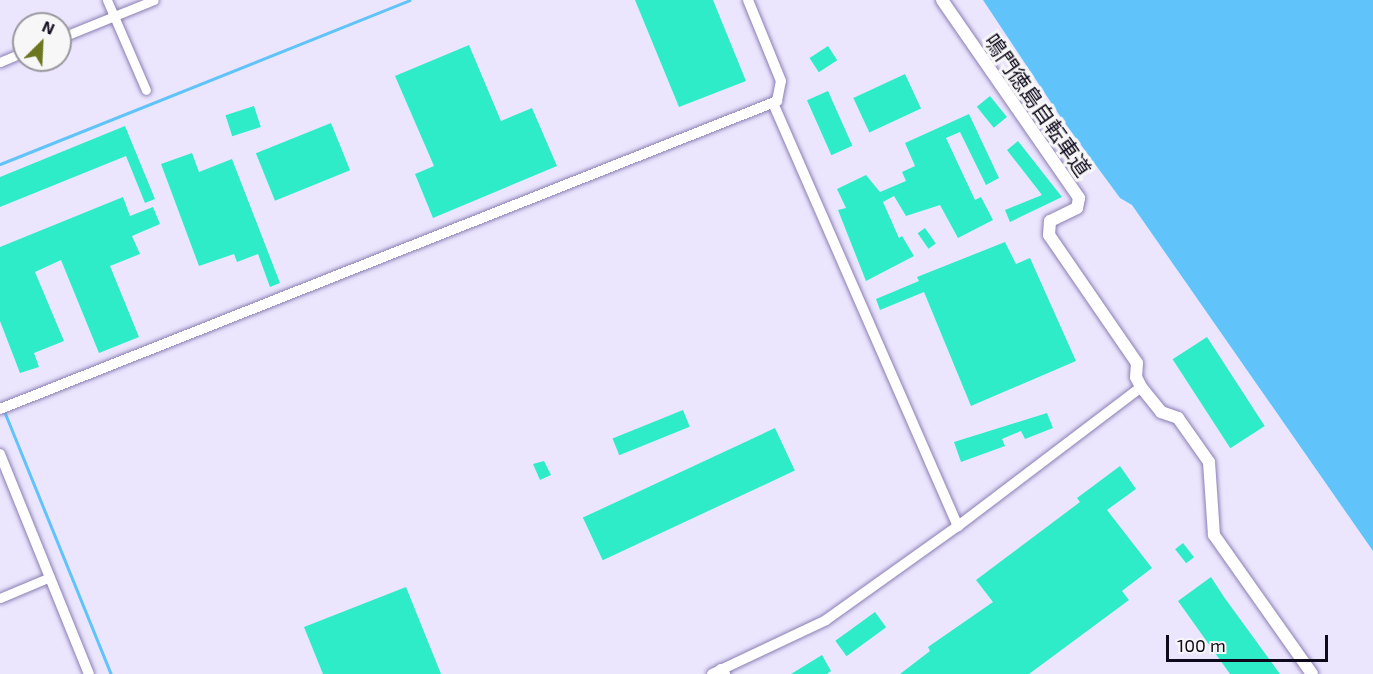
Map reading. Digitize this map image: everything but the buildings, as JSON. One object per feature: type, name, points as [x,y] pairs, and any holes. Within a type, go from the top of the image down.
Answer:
[{"type":"main road","name":"鳴門徳島自転車道","points":[[942,0],[1079,198],[1077,208],[1050,221],[1049,235],[1137,363],[1136,377],[1141,387],[1161,412],[1178,418],[1209,462],[1214,534],[1311,674]]},
{"type":"street","points":[[107,0],[146,90]]},
{"type":"street","points":[[72,33],[154,0]]},
{"type":"street","points":[[0,409],[773,103],[781,94],[781,81],[748,0]]},
{"type":"street","points":[[773,103],[958,526]]},
{"type":"street","points":[[719,673],[826,620],[958,526],[1141,387]]},
{"type":"street","points":[[0,454],[89,674]]},
{"type":"street","points":[[0,598],[50,577]]},
{"type":"water","points":[[983,0],[1373,0],[1373,551],[1132,205],[1120,198],[1062,119]]},
{"type":"waterway","points":[[0,164],[409,0]]},
{"type":"waterway","points":[[4,411],[111,674]]}]
